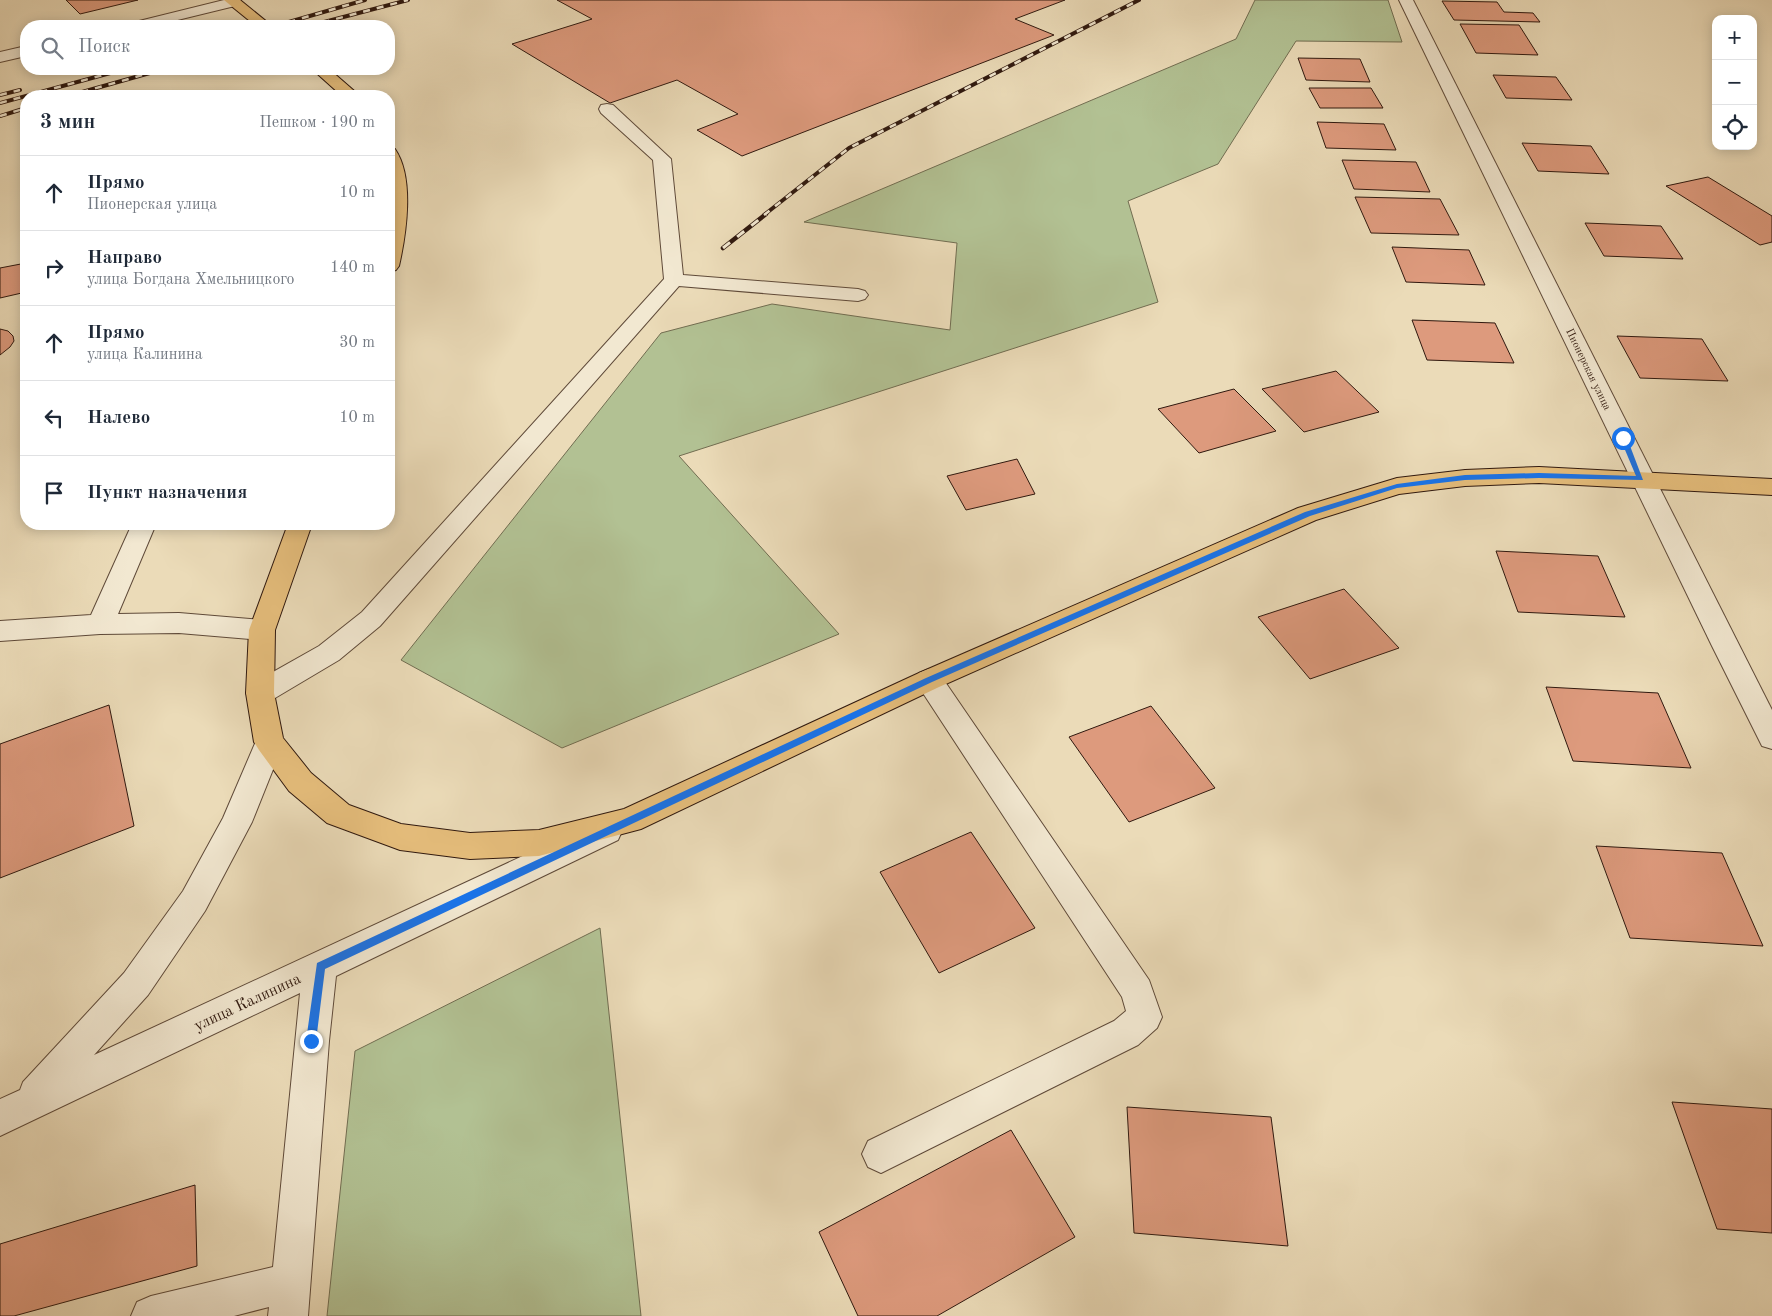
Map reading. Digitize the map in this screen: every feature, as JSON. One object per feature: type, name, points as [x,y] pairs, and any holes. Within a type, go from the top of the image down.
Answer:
[{"type":"main road","points":[[233,1],[257,20]]},
{"type":"main road","points":[[327,75],[345,90]]},
{"type":"main road","points":[[395,179],[398,192],[395,227]]},
{"type":"main road","points":[[298,530],[262,630],[260,693],[269,742],[300,782],[338,814],[400,838],[470,846],[539,843],[630,820],[929,680],[1307,514],[1397,486],[1465,478],[1539,475],[1640,478],[1772,487]]},
{"type":"street","name":"Пионерская улица","points":[[1406,0],[1619,429],[1640,478],[1772,738]]},
{"type":"street","points":[[159,20],[233,1]]},
{"type":"street","points":[[0,57],[20,52]]},
{"type":"street","points":[[260,693],[329,653],[371,619],[674,280],[662,159],[607,109]]},
{"type":"street","points":[[674,280],[858,295]]},
{"type":"street","points":[[100,624],[141,530]]},
{"type":"street","points":[[0,631],[100,624],[179,623],[262,630]]},
{"type":"street","points":[[881,1154],[1126,1033],[1145,1018],[1137,991],[929,680]]},
{"type":"street","name":"улица Калинина","points":[[13,1111],[136,984],[194,901],[237,822],[269,742]]},
{"type":"street","name":"улица Калинина","points":[[13,1111],[630,820]]},
{"type":"street","points":[[151,1316],[289,1299],[311,1041],[320,966]]},
{"type":"green space","points":[[1255,0],[1388,0],[1402,42],[1296,41],[1218,164],[1128,201],[1158,302],[679,456],[839,634],[562,748],[401,660],[661,333],[772,304],[950,330],[957,243],[804,222],[1236,39]]},
{"type":"green space","points":[[600,928],[641,1316],[327,1316],[355,1051]]},
{"type":"building","points":[[66,0],[138,0],[80,14]]},
{"type":"building","points":[[557,0],[1065,0],[1015,19],[1054,35],[742,156],[697,130],[738,114],[677,80],[610,103],[512,44],[592,19]]},
{"type":"building","points":[[1442,1],[1497,2],[1504,12],[1533,13],[1540,22],[1454,20]]},
{"type":"building","points":[[1460,24],[1519,25],[1538,55],[1476,53]]},
{"type":"building","points":[[1298,58],[1360,59],[1370,82],[1306,80]]},
{"type":"building","points":[[1493,75],[1556,77],[1572,100],[1506,98]]},
{"type":"building","points":[[1309,88],[1371,88],[1383,108],[1320,108]]},
{"type":"building","points":[[1317,122],[1384,124],[1396,150],[1326,148]]},
{"type":"building","points":[[1522,143],[1591,146],[1609,174],[1538,171]]},
{"type":"building","points":[[1342,160],[1416,162],[1430,192],[1354,189]]},
{"type":"building","points":[[1708,177],[1772,216],[1772,242],[1760,245],[1666,186]]},
{"type":"building","points":[[1355,197],[1440,199],[1459,235],[1371,233]]},
{"type":"building","points":[[1585,223],[1661,226],[1683,259],[1604,256]]},
{"type":"building","points":[[1392,247],[1469,250],[1485,285],[1406,282]]},
{"type":"building","points":[[20,264],[20,293],[0,298],[0,268]]},
{"type":"building","points":[[1412,320],[1495,323],[1514,363],[1427,360]]},
{"type":"building","points":[[0,329],[8,331],[13,336],[14,341],[0,355]]},
{"type":"building","points":[[1617,336],[1702,339],[1728,381],[1640,378]]},
{"type":"building","points":[[1336,371],[1379,412],[1304,432],[1262,389]]},
{"type":"building","points":[[1234,389],[1276,431],[1199,453],[1158,409]]},
{"type":"building","points":[[1017,459],[1035,494],[966,510],[947,476]]},
{"type":"building","points":[[1496,551],[1598,556],[1625,617],[1518,612]]},
{"type":"building","points":[[1344,589],[1399,648],[1310,679],[1258,617]]},
{"type":"building","points":[[1546,687],[1658,693],[1691,768],[1573,761]]},
{"type":"building","points":[[109,705],[134,826],[0,878],[0,744]]},
{"type":"building","points":[[1151,706],[1215,788],[1129,822],[1069,737]]},
{"type":"building","points":[[971,832],[1035,928],[939,973],[880,872]]},
{"type":"building","points":[[1596,846],[1722,853],[1763,946],[1630,938]]},
{"type":"building","points":[[1672,1102],[1772,1109],[1772,1233],[1717,1229]]},
{"type":"building","points":[[1127,1107],[1271,1117],[1288,1246],[1134,1233]]},
{"type":"building","points":[[1011,1130],[1075,1237],[937,1316],[858,1316],[819,1232]]},
{"type":"building","points":[[195,1185],[197,1266],[14,1316],[0,1316],[0,1244]]},
{"type":"railway","points":[[296,20],[365,0]]},
{"type":"railway","points":[[332,20],[408,0]]},
{"type":"railway","points":[[764,215],[849,148],[1139,0]]},
{"type":"railway","points":[[48,90],[103,75]]},
{"type":"railway","points":[[89,90],[143,75]]},
{"type":"railway","points":[[0,95],[20,90]]},
{"type":"railway","points":[[0,103],[20,98]]},
{"type":"railway","points":[[0,116],[20,110]]},
{"type":"railway","points":[[723,248],[766,214]]},
{"type":"route","points":[[311,1041],[320,966],[929,680],[1307,514],[1397,486],[1465,478],[1539,475],[1640,478],[1623,438]]}]
